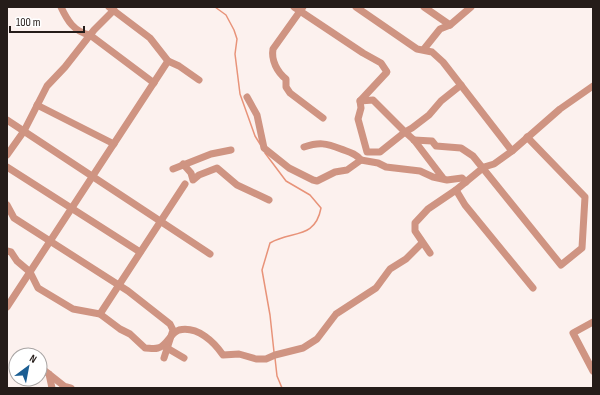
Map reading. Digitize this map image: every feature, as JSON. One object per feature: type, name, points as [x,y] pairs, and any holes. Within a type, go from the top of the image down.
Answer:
[{"type":"street","points":[[61,7],[69,23],[84,34],[90,35],[154,84]]},
{"type":"street","points":[[356,7],[417,49],[424,49],[432,52],[443,62],[512,151]]},
{"type":"street","points":[[424,7],[450,25]]},
{"type":"street","points":[[424,49],[440,29],[450,25],[470,7]]},
{"type":"street","points":[[323,118],[290,93],[286,87],[286,79],[281,75],[272,56],[273,48],[299,8],[381,63],[387,72],[360,102]]},
{"type":"street","points":[[7,155],[24,131],[47,86],[65,68],[111,9],[150,38],[168,61],[179,66],[199,80]]},
{"type":"street","points":[[8,305],[168,61]]},
{"type":"street","points":[[247,97],[257,115],[264,148],[289,168],[317,181],[335,172],[347,170],[358,157],[367,152],[380,152],[429,115],[441,101],[461,85]]},
{"type":"street","points":[[430,253],[415,231],[415,224],[420,216],[456,190],[484,167],[494,164],[512,151],[560,109],[593,86]]},
{"type":"street","points":[[360,102],[373,100],[414,140],[443,178]]},
{"type":"street","points":[[360,102],[361,108],[358,119],[367,152]]},
{"type":"street","points":[[37,105],[114,144]]},
{"type":"street","points":[[7,120],[210,254]]},
{"type":"street","points":[[414,140],[432,141],[436,146],[461,148],[473,156],[484,167],[561,265],[582,248],[584,197],[527,138]]},
{"type":"street","points":[[304,147],[316,144],[333,144],[358,157],[386,167],[420,171],[433,177],[447,180],[462,178],[466,182]]},
{"type":"street","points":[[173,169],[211,154],[231,150]]},
{"type":"street","points":[[183,164],[191,173],[193,180],[217,168],[237,185],[269,200]]},
{"type":"street","points":[[7,167],[140,252]]},
{"type":"street","points":[[100,314],[185,184]]},
{"type":"street","points":[[456,190],[465,205],[533,288]]},
{"type":"street","points":[[7,205],[14,218],[51,240],[119,285],[170,324],[172,330],[171,336],[164,358]]},
{"type":"street","points":[[7,251],[11,252],[17,261],[30,272],[38,288],[54,299],[73,309],[100,314],[120,329],[130,334],[145,348],[158,348],[179,330],[190,331],[210,339],[223,355],[239,354],[256,359],[266,359],[302,348],[317,339],[336,314],[376,288],[390,270],[422,243]]},
{"type":"street","points":[[593,322],[573,333],[593,371]]},
{"type":"street","points":[[167,348],[184,358]]},
{"type":"street","points":[[49,374],[52,388]]},
{"type":"street","points":[[49,374],[64,386],[71,388]]},
{"type":"waterway","points":[[215,7],[226,15],[237,39],[235,54],[240,94],[255,136],[260,144]]},
{"type":"waterway","points":[[265,153],[286,181],[310,195],[321,208],[318,218],[308,230],[270,243],[262,270],[270,315],[274,352]]},
{"type":"waterway","points":[[275,358],[277,376],[282,388]]}]
